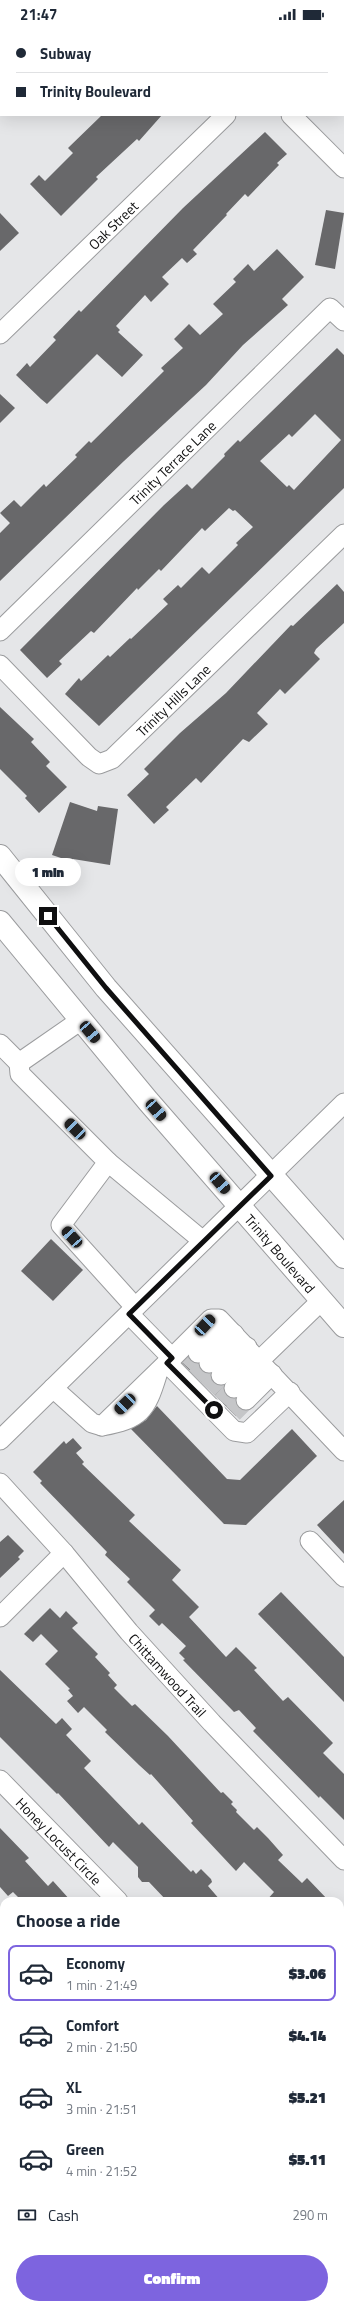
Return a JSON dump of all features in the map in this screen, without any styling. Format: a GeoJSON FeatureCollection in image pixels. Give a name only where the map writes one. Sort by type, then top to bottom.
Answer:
{"type":"FeatureCollection","features":[{"type":"Feature","properties":{"kind":"main road"},"geometry":{"type":"LineString","coordinates":[[0,856],[106,988],[344,1257]]}},
{"type":"Feature","properties":{"kind":"main road","name":"Trinity Boulevard"},"geometry":{"type":"LineString","coordinates":[[0,922],[148,1101],[344,1326]]}},
{"type":"Feature","properties":{"kind":"street","name":"Oak Street"},"geometry":{"type":"LineString","coordinates":[[0,334],[225,116]]}},
{"type":"Feature","properties":{"kind":"street"},"geometry":{"type":"LineString","coordinates":[[292,116],[344,168]]}},
{"type":"Feature","properties":{"kind":"street","name":"Trinity Terrace Lane"},"geometry":{"type":"LineString","coordinates":[[0,631],[330,308],[344,321]]}},
{"type":"Feature","properties":{"kind":"street","name":"Trinity Hills Lane"},"geometry":{"type":"LineString","coordinates":[[0,665],[88,756],[99,764],[112,759],[344,534]]}},
{"type":"Feature","properties":{"kind":"street"},"geometry":{"type":"LineString","coordinates":[[18,1063],[81,1020]]}},
{"type":"Feature","properties":{"kind":"street"},"geometry":{"type":"LineString","coordinates":[[0,1044],[18,1063],[20,1074],[108,1162],[203,1241]]}},
{"type":"Feature","properties":{"kind":"street"},"geometry":{"type":"LineString","coordinates":[[0,1440],[344,1103]]}},
{"type":"Feature","properties":{"kind":"street"},"geometry":{"type":"LineString","coordinates":[[108,1162],[62,1225],[132,1311],[203,1384],[234,1431],[247,1433],[290,1392]]}},
{"type":"Feature","properties":{"kind":"street"},"geometry":{"type":"LineString","coordinates":[[53,1388],[92,1423],[102,1426],[260,1360],[322,1301]]}},
{"type":"Feature","properties":{"kind":"street"},"geometry":{"type":"LineString","coordinates":[[203,1384],[211,1319],[219,1319],[260,1360],[344,1451]]}},
{"type":"Feature","properties":{"kind":"street"},"geometry":{"type":"LineString","coordinates":[[203,1384],[235,1335]]}},
{"type":"Feature","properties":{"kind":"street"},"geometry":{"type":"LineString","coordinates":[[203,1384],[235,1335]]}},
{"type":"Feature","properties":{"kind":"street"},"geometry":{"type":"LineString","coordinates":[[203,1384],[272,1374]]}},
{"type":"Feature","properties":{"kind":"street","name":"Chittamwood Trail"},"geometry":{"type":"LineString","coordinates":[[0,1483],[64,1553],[128,1632],[212,1723],[344,1860]]}},
{"type":"Feature","properties":{"kind":"street"},"geometry":{"type":"LineString","coordinates":[[310,1541],[344,1577]]}},
{"type":"Feature","properties":{"kind":"street"},"geometry":{"type":"LineString","coordinates":[[0,1617],[64,1553]]}},
{"type":"Feature","properties":{"kind":"street","name":"Honey Locust Circle"},"geometry":{"type":"LineString","coordinates":[[0,1780],[114,1897]]}},
{"type":"Feature","properties":{"kind":"building"},"geometry":{"type":"Polygon","coordinates":[[[101,116],[161,116],[139,141],[137,139],[96,177],[98,179],[61,216],[30,184],[39,175],[45,181],[73,153],[68,148],[101,116]]]}},
{"type":"Feature","properties":{"kind":"building"},"geometry":{"type":"Polygon","coordinates":[[[265,132],[287,154],[277,163],[279,165],[248,197],[245,194],[226,214],[227,215],[193,250],[197,254],[187,263],[182,258],[162,277],[169,284],[151,302],[145,295],[116,326],[120,330],[118,332],[143,355],[122,377],[97,354],[47,404],[16,375],[27,363],[30,367],[56,340],[53,337],[79,310],[81,312],[183,208],[265,132]]]}},
{"type":"Feature","properties":{"kind":"building"},"geometry":{"type":"Polygon","coordinates":[[[326,210],[344,213],[335,269],[315,265],[326,210]]]}},
{"type":"Feature","properties":{"kind":"building"},"geometry":{"type":"Polygon","coordinates":[[[0,213],[19,233],[0,251],[0,213]]]}},
{"type":"Feature","properties":{"kind":"building"},"geometry":{"type":"Polygon","coordinates":[[[277,249],[304,277],[282,299],[288,305],[243,345],[206,385],[124,461],[0,581],[0,533],[10,523],[0,513],[14,500],[21,507],[44,484],[46,487],[77,457],[75,455],[89,441],[91,443],[164,371],[161,368],[183,348],[174,339],[189,324],[200,335],[223,314],[213,304],[236,282],[233,279],[248,264],[254,271],[277,249]]]}},
{"type":"Feature","properties":{"kind":"building"},"geometry":{"type":"Polygon","coordinates":[[[337,348],[344,355],[344,488],[99,726],[65,694],[79,678],[81,681],[108,655],[110,657],[168,604],[163,599],[178,585],[181,588],[202,567],[209,574],[238,545],[236,543],[253,527],[235,510],[233,511],[229,508],[205,531],[202,528],[161,571],[159,569],[138,590],[137,588],[94,633],[91,631],[59,661],[62,664],[47,678],[20,650],[164,505],[187,484],[192,489],[225,456],[224,454],[238,440],[240,442],[337,348]],[[315,414],[292,437],[289,434],[260,461],[287,487],[289,485],[294,490],[341,440],[315,414]]]}},
{"type":"Feature","properties":{"kind":"building"},"geometry":{"type":"Polygon","coordinates":[[[0,394],[15,408],[0,423],[0,394]]]}},
{"type":"Feature","properties":{"kind":"building"},"geometry":{"type":"Polygon","coordinates":[[[337,584],[344,592],[344,623],[316,649],[314,653],[320,659],[285,694],[280,689],[257,713],[268,724],[249,742],[243,739],[201,783],[196,778],[166,807],[169,810],[154,824],[127,795],[149,774],[144,769],[180,733],[226,693],[291,625],[293,626],[337,584]]]}},
{"type":"Feature","properties":{"kind":"building"},"geometry":{"type":"Polygon","coordinates":[[[0,707],[34,739],[31,742],[50,762],[46,766],[67,787],[39,813],[25,798],[27,796],[0,769],[0,707]]]}},
{"type":"Feature","properties":{"kind":"building"},"geometry":{"type":"Polygon","coordinates":[[[70,802],[97,811],[98,806],[118,809],[110,865],[73,859],[73,862],[52,855],[70,802]]]}},
{"type":"Feature","properties":{"kind":"building"},"geometry":{"type":"Polygon","coordinates":[[[51,1239],[83,1270],[53,1301],[21,1271],[51,1239]]]}},
{"type":"Feature","properties":{"kind":"building"},"geometry":{"type":"Polygon","coordinates":[[[188,1357],[191,1361],[198,1364],[202,1372],[210,1374],[214,1383],[223,1386],[227,1396],[235,1399],[241,1410],[236,1416],[182,1363],[188,1357]]]}},
{"type":"Feature","properties":{"kind":"building"},"geometry":{"type":"Polygon","coordinates":[[[157,1406],[227,1479],[240,1480],[292,1429],[317,1456],[246,1525],[224,1524],[131,1429],[146,1420],[157,1406]]]}},
{"type":"Feature","properties":{"kind":"building"},"geometry":{"type":"Polygon","coordinates":[[[73,1438],[82,1448],[76,1453],[84,1462],[82,1464],[135,1515],[129,1521],[181,1570],[172,1580],[199,1607],[189,1617],[226,1657],[236,1647],[257,1668],[254,1670],[283,1701],[288,1697],[333,1743],[323,1753],[344,1774],[344,1820],[320,1796],[319,1798],[253,1731],[256,1728],[239,1710],[234,1712],[183,1660],[185,1659],[179,1653],[186,1646],[162,1623],[159,1626],[149,1616],[155,1610],[127,1582],[130,1579],[105,1555],[107,1552],[40,1483],[42,1481],[33,1472],[64,1441],[66,1444],[73,1438]]]}},
{"type":"Feature","properties":{"kind":"building"},"geometry":{"type":"Polygon","coordinates":[[[344,1500],[344,1554],[317,1525],[344,1500]]]}},
{"type":"Feature","properties":{"kind":"building"},"geometry":{"type":"Polygon","coordinates":[[[8,1535],[24,1551],[18,1557],[20,1559],[0,1578],[0,1542],[8,1535]]]}},
{"type":"Feature","properties":{"kind":"building"},"geometry":{"type":"Polygon","coordinates":[[[281,1592],[344,1657],[344,1702],[258,1614],[281,1592]]]}},
{"type":"Feature","properties":{"kind":"building"},"geometry":{"type":"Polygon","coordinates":[[[50,1608],[60,1618],[66,1611],[78,1623],[72,1628],[98,1654],[95,1657],[110,1673],[108,1675],[117,1685],[114,1688],[132,1706],[135,1704],[168,1736],[221,1793],[223,1792],[233,1802],[231,1804],[237,1810],[236,1812],[254,1830],[257,1827],[268,1838],[283,1855],[278,1860],[302,1883],[307,1878],[325,1897],[270,1897],[274,1892],[244,1862],[236,1871],[191,1823],[193,1821],[151,1774],[150,1775],[139,1765],[105,1732],[107,1730],[84,1707],[78,1713],[67,1701],[73,1696],[68,1690],[70,1689],[45,1664],[58,1651],[41,1634],[33,1642],[24,1634],[50,1608]]]}},
{"type":"Feature","properties":{"kind":"building"},"geometry":{"type":"Polygon","coordinates":[[[0,1670],[56,1724],[62,1718],[72,1729],[66,1735],[91,1761],[84,1768],[139,1825],[142,1822],[191,1872],[193,1870],[196,1874],[201,1869],[211,1879],[212,1882],[208,1886],[218,1897],[163,1897],[149,1882],[142,1882],[138,1877],[138,1867],[113,1842],[109,1847],[58,1793],[57,1794],[0,1737],[0,1670]]]}},
{"type":"Feature","properties":{"kind":"building"},"geometry":{"type":"Polygon","coordinates":[[[0,1828],[29,1858],[25,1861],[48,1886],[53,1881],[67,1897],[18,1897],[13,1892],[8,1896],[0,1887],[0,1828]]]}},
{"type":"Feature","properties":{"kind":"tunnel"},"geometry":{"type":"LineString","coordinates":[[186,1366],[198,1353]]}},
{"type":"Feature","properties":{"kind":"tunnel"},"geometry":{"type":"LineString","coordinates":[[196,1377],[209,1363]]}},
{"type":"Feature","properties":{"kind":"tunnel"},"geometry":{"type":"LineString","coordinates":[[208,1389],[221,1375]]}},
{"type":"Feature","properties":{"kind":"tunnel"},"geometry":{"type":"LineString","coordinates":[[222,1402],[234,1388]]}},
{"type":"Feature","properties":{"kind":"tunnel"},"geometry":{"type":"LineString","coordinates":[[233,1413],[246,1400]]}},
{"type":"Feature","properties":{"kind":"route"},"geometry":{"type":"LineString","coordinates":[[48,916],[106,988],[271,1176],[129,1314],[172,1358],[167,1363],[214,1410]]}}]}
